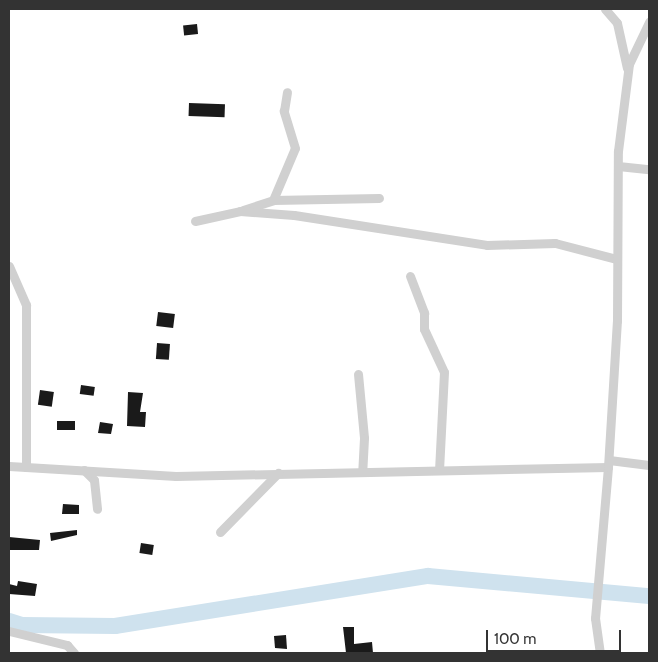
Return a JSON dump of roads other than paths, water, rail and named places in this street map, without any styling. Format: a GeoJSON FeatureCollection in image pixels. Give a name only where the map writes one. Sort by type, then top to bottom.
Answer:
{"type":"FeatureCollection","features":[{"type":"Feature","properties":{"kind":"street"},"geometry":{"type":"LineString","coordinates":[[605,9],[617,23],[628,71]]}},
{"type":"Feature","properties":{"kind":"street"},"geometry":{"type":"LineString","coordinates":[[600,653],[595,618],[608,463],[617,259],[618,166],[628,71],[649,22]]}},
{"type":"Feature","properties":{"kind":"street"},"geometry":{"type":"LineString","coordinates":[[273,200],[295,148],[284,111],[286,92]]}},
{"type":"Feature","properties":{"kind":"street"},"geometry":{"type":"LineString","coordinates":[[618,166],[649,169]]}},
{"type":"Feature","properties":{"kind":"street"},"geometry":{"type":"LineString","coordinates":[[195,220],[240,211],[273,200],[379,198]]}},
{"type":"Feature","properties":{"kind":"street"},"geometry":{"type":"LineString","coordinates":[[240,211],[294,215],[487,245],[555,243],[617,259]]}},
{"type":"Feature","properties":{"kind":"street"},"geometry":{"type":"LineString","coordinates":[[9,266],[26,305],[26,467]]}},
{"type":"Feature","properties":{"kind":"street"},"geometry":{"type":"LineString","coordinates":[[410,276],[424,313],[424,329],[444,372],[439,470]]}},
{"type":"Feature","properties":{"kind":"street"},"geometry":{"type":"LineString","coordinates":[[358,374],[364,438],[362,471]]}},
{"type":"Feature","properties":{"kind":"street"},"geometry":{"type":"LineString","coordinates":[[9,466],[176,476],[439,470],[608,463],[649,465]]}},
{"type":"Feature","properties":{"kind":"street"},"geometry":{"type":"LineString","coordinates":[[84,470],[94,480],[98,509]]}},
{"type":"Feature","properties":{"kind":"street"},"geometry":{"type":"LineString","coordinates":[[220,532],[278,473]]}},
{"type":"Feature","properties":{"kind":"street"},"geometry":{"type":"LineString","coordinates":[[9,631],[67,645],[74,653]]}},
{"type":"Feature","properties":{"kind":"waterway"},"geometry":{"type":"LineString","coordinates":[[9,621],[22,625],[115,626],[428,576],[649,596]]}}]}
